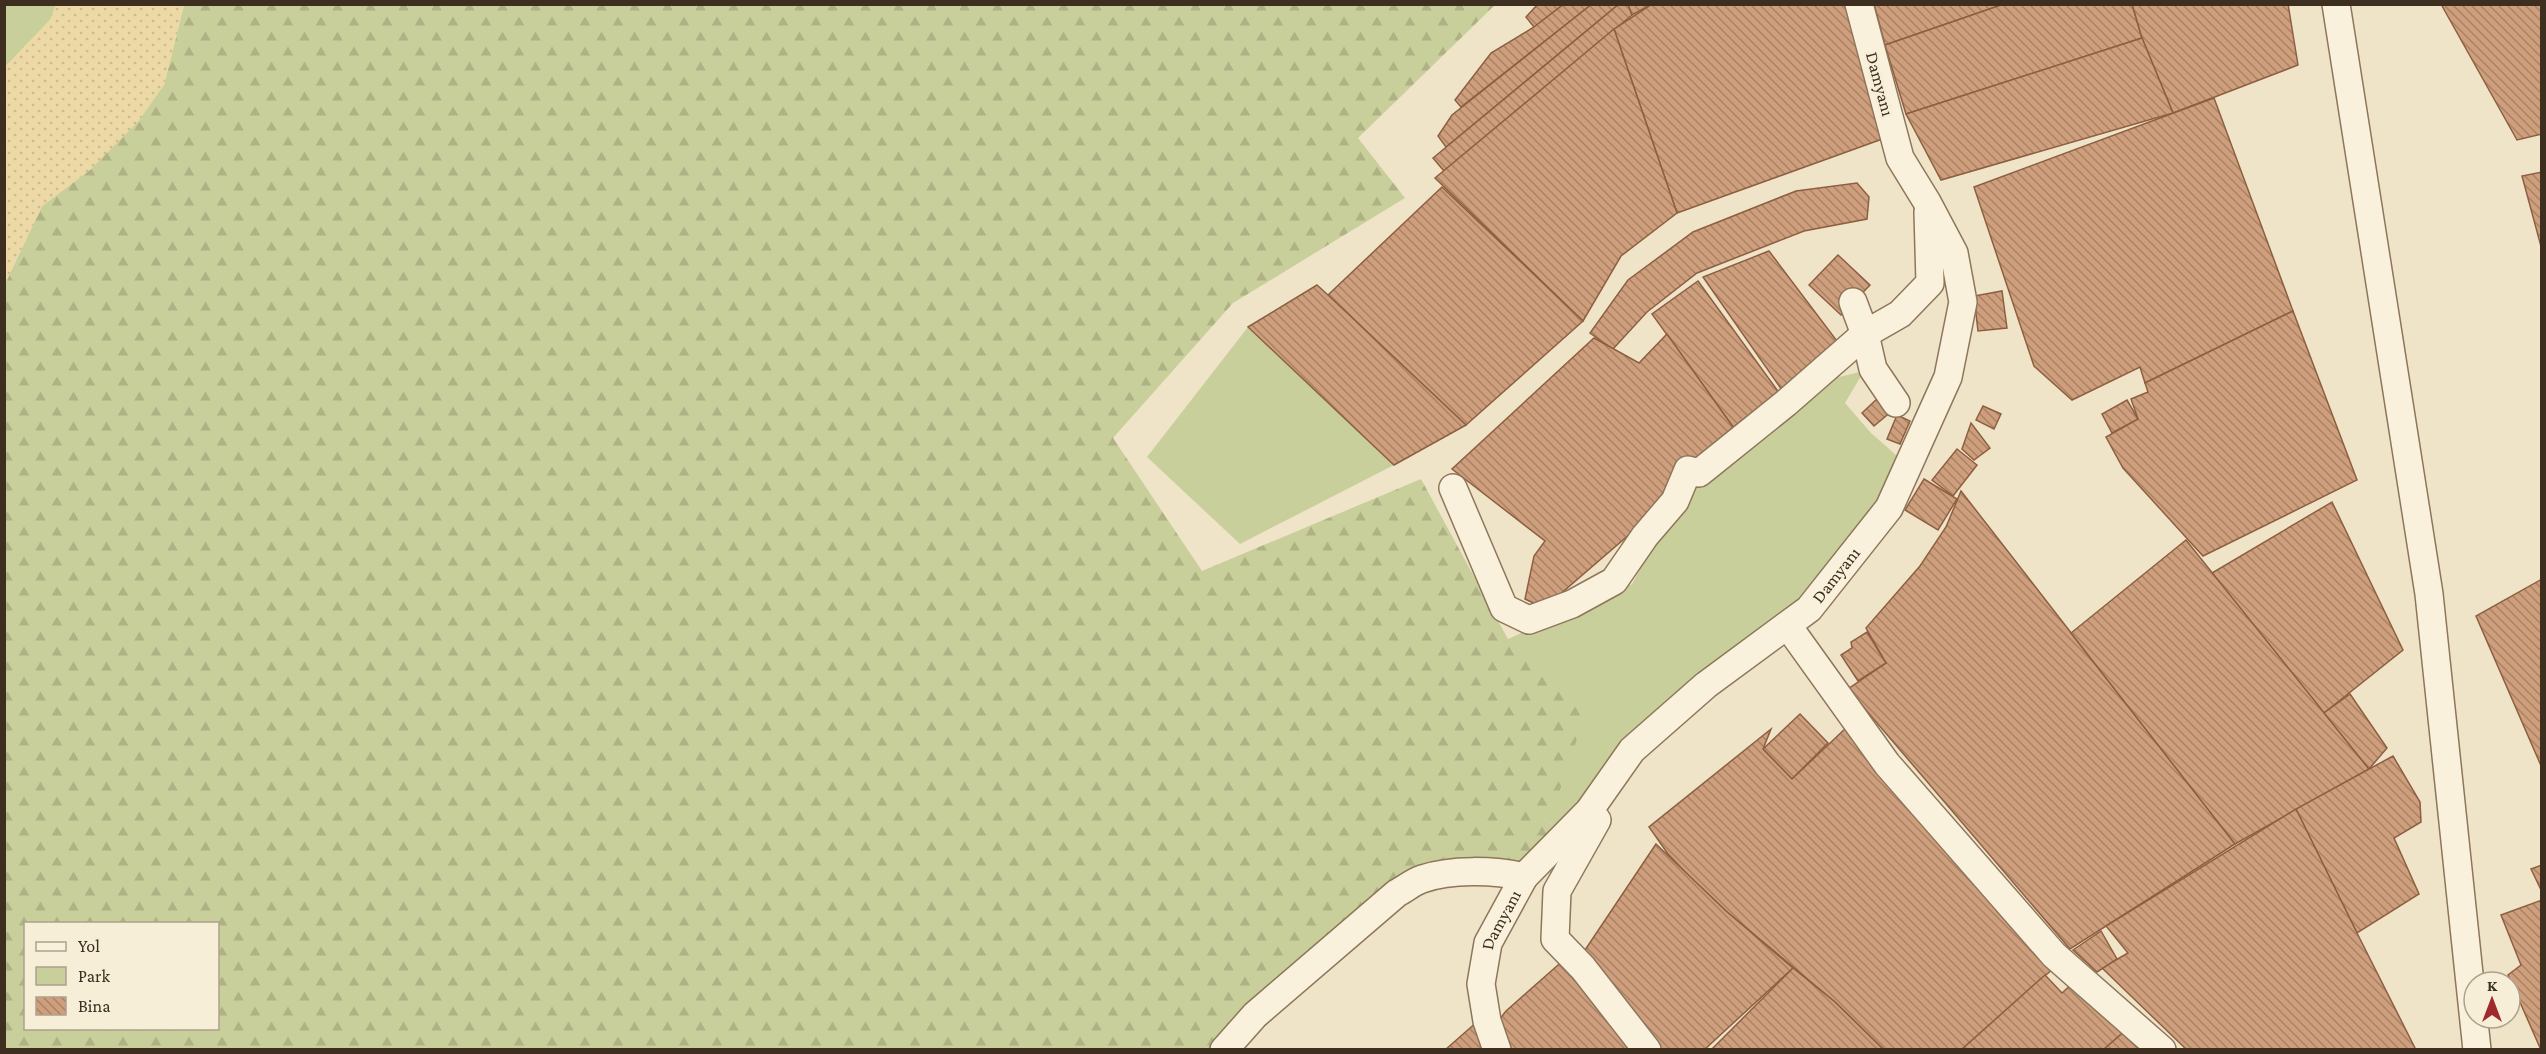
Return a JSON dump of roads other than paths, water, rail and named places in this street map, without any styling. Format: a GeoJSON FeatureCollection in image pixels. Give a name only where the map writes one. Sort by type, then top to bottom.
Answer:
{"type":"FeatureCollection","features":[{"type":"Feature","properties":{"kind":"street","name":"Damyanı"},"geometry":{"type":"LineString","coordinates":[[1497,1050],[1487,1021],[1481,984],[1488,943],[1524,878],[1589,811],[1632,750],[1706,686],[1809,609],[1889,508],[1948,377],[1963,302],[1954,253],[1927,201],[1900,158],[1859,4]]}},
{"type":"Feature","properties":{"kind":"street"},"geometry":{"type":"LineString","coordinates":[[2336,4],[2428,594],[2477,1050]]}},
{"type":"Feature","properties":{"kind":"street"},"geometry":{"type":"LineString","coordinates":[[1453,488],[1504,608],[1529,620],[1572,604],[1614,581],[1645,536],[1675,501],[1688,470],[1699,473],[1728,451],[1865,334],[1900,314],[1930,283],[1927,201]]}},
{"type":"Feature","properties":{"kind":"street"},"geometry":{"type":"LineString","coordinates":[[1853,302],[1865,334],[1873,369],[1896,403]]}},
{"type":"Feature","properties":{"kind":"street"},"geometry":{"type":"LineString","coordinates":[[1788,626],[1887,764],[2054,955],[2162,1050]]}},
{"type":"Feature","properties":{"kind":"street"},"geometry":{"type":"LineString","coordinates":[[1589,811],[1596,820],[1557,891],[1554,939],[1583,968],[1647,1050]]}},
{"type":"Feature","properties":{"kind":"street"},"geometry":{"type":"LineString","coordinates":[[1224,1050],[1255,1015],[1405,889],[1421,880],[1447,873],[1510,874],[1524,878]]}}]}
